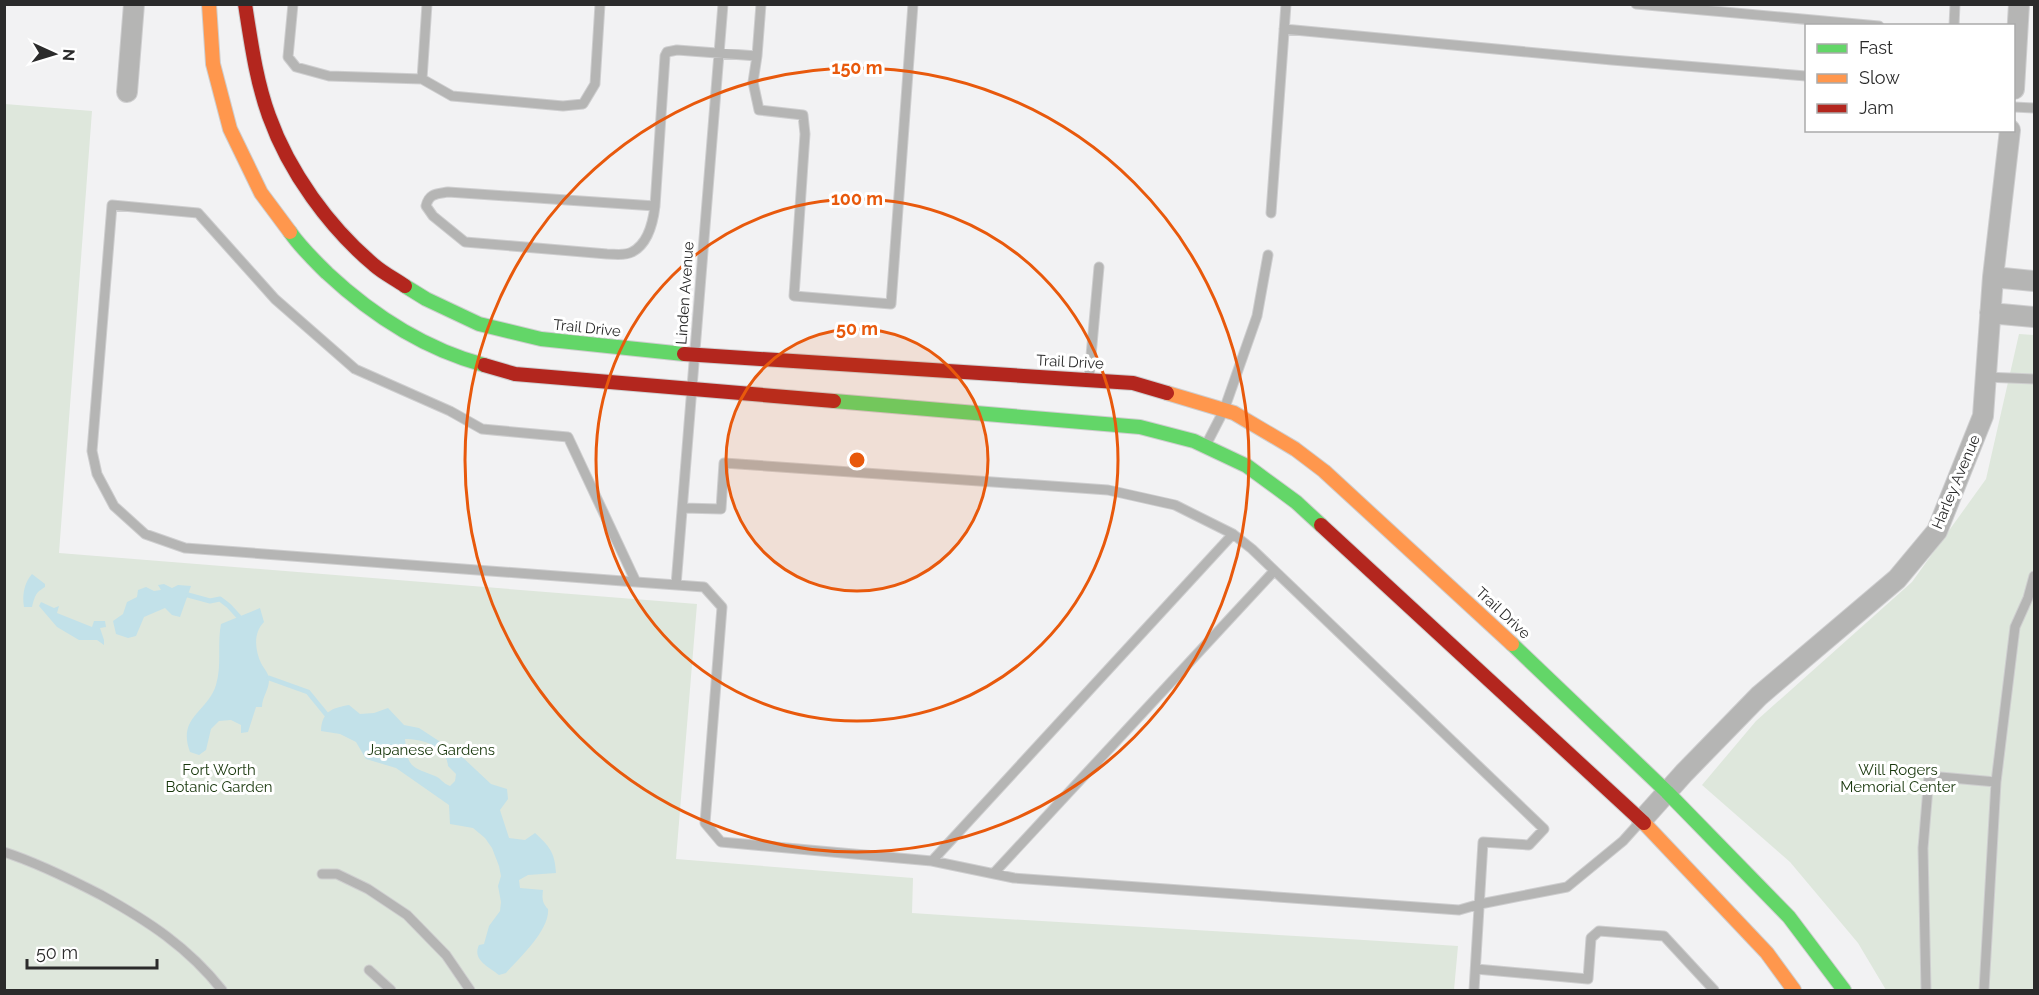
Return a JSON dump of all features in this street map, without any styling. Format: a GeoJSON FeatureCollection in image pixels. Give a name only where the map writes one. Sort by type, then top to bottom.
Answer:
{"type":"FeatureCollection","features":[{"type":"Feature","properties":{"kind":"street"},"geometry":{"type":"LineString","coordinates":[[127,92],[134,4]]}},
{"type":"Feature","properties":{"kind":"street"},"geometry":{"type":"LineString","coordinates":[[208,4],[213,64],[230,129],[261,193],[300,247],[351,295],[407,333],[465,360],[515,374],[1086,417],[1140,427],[1194,441],[1246,466],[1296,502],[1642,820],[1767,953],[1794,990]]}},
{"type":"Feature","properties":{"kind":"street","name":"Trail Drive"},"geometry":{"type":"LineString","coordinates":[[245,4],[255,66],[269,117],[294,169],[311,197],[352,245],[376,267],[426,299],[479,324],[541,339],[695,355],[1088,385],[1133,383],[1234,413],[1295,449],[1323,471],[1482,616],[1667,792],[1789,917],[1844,990]]}},
{"type":"Feature","properties":{"kind":"street"},"geometry":{"type":"LineString","coordinates":[[2015,35],[2019,4]]}},
{"type":"Feature","properties":{"kind":"street","name":"Harley Avenue"},"geometry":{"type":"LineString","coordinates":[[1642,820],[1759,696],[1897,579],[1937,531],[1983,416],[1993,277],[2010,132]]}},
{"type":"Feature","properties":{"kind":"street"},"geometry":{"type":"LineString","coordinates":[[1993,277],[2034,281]]}},
{"type":"Feature","properties":{"kind":"street"},"geometry":{"type":"LineString","coordinates":[[1990,313],[2034,317]]}},
{"type":"Feature","properties":{"kind":"lane"},"geometry":{"type":"LineString","coordinates":[[293,4],[288,57],[296,67],[329,76],[422,79],[452,96],[563,106],[583,104],[595,84],[600,4]]}},
{"type":"Feature","properties":{"kind":"lane"},"geometry":{"type":"LineString","coordinates":[[422,79],[427,4]]}},
{"type":"Feature","properties":{"kind":"lane","name":"Linden Avenue"},"geometry":{"type":"LineString","coordinates":[[676,585],[723,4]]}},
{"type":"Feature","properties":{"kind":"lane"},"geometry":{"type":"LineString","coordinates":[[762,4],[753,82],[759,110],[803,115],[805,134],[794,296],[891,304],[913,4]]}},
{"type":"Feature","properties":{"kind":"lane"},"geometry":{"type":"LineString","coordinates":[[1271,213],[1286,4]]}},
{"type":"Feature","properties":{"kind":"lane"},"geometry":{"type":"LineString","coordinates":[[1636,4],[1857,24]]}},
{"type":"Feature","properties":{"kind":"lane"},"geometry":{"type":"LineString","coordinates":[[1953,24],[1955,4]]}},
{"type":"Feature","properties":{"kind":"lane"},"geometry":{"type":"LineString","coordinates":[[1284,29],[1805,76]]}},
{"type":"Feature","properties":{"kind":"lane"},"geometry":{"type":"LineString","coordinates":[[655,206],[448,192],[432,194],[426,206],[433,216],[465,242],[630,254],[643,244],[654,217],[655,206],[665,56],[667,52],[676,50],[757,56]]}},
{"type":"Feature","properties":{"kind":"lane"},"geometry":{"type":"LineString","coordinates":[[2015,107],[2034,108]]}},
{"type":"Feature","properties":{"kind":"lane"},"geometry":{"type":"LineString","coordinates":[[636,582],[568,437],[482,429],[450,411],[355,369],[275,299],[198,213],[112,205],[92,451],[97,474],[114,506],[144,534],[185,548],[636,582],[704,587],[722,607],[705,823],[722,842],[932,861],[1025,879],[1459,910],[1567,887],[1623,841],[1642,820]]}},
{"type":"Feature","properties":{"kind":"lane"},"geometry":{"type":"LineString","coordinates":[[1205,447],[1224,410],[1257,316],[1268,255]]}},
{"type":"Feature","properties":{"kind":"lane"},"geometry":{"type":"LineString","coordinates":[[1088,385],[1099,267]]}},
{"type":"Feature","properties":{"kind":"lane"},"geometry":{"type":"LineString","coordinates":[[1985,377],[2034,379]]}},
{"type":"Feature","properties":{"kind":"lane"},"geometry":{"type":"LineString","coordinates":[[683,508],[721,510],[724,463],[1108,490],[1175,505],[1233,534],[1544,829],[1529,845],[1483,842],[1474,990]]}},
{"type":"Feature","properties":{"kind":"lane"},"geometry":{"type":"LineString","coordinates":[[932,861],[1233,534]]}},
{"type":"Feature","properties":{"kind":"lane"},"geometry":{"type":"LineString","coordinates":[[994,873],[1274,571]]}},
{"type":"Feature","properties":{"kind":"lane"},"geometry":{"type":"LineString","coordinates":[[1984,990],[1996,782],[2015,627],[2028,598],[2034,576]]}},
{"type":"Feature","properties":{"kind":"lane"},"geometry":{"type":"LineString","coordinates":[[1926,990],[1923,848],[1929,777],[1996,782]]}},
{"type":"Feature","properties":{"kind":"lane"},"geometry":{"type":"LineString","coordinates":[[4,852],[70,879],[141,917],[166,934],[211,976],[222,990]]}},
{"type":"Feature","properties":{"kind":"lane"},"geometry":{"type":"LineString","coordinates":[[322,874],[337,874],[368,889],[407,915],[446,955],[470,990]]}},
{"type":"Feature","properties":{"kind":"lane"},"geometry":{"type":"LineString","coordinates":[[1476,969],[1588,979],[1591,938],[1599,930],[1664,936],[1714,990]]}},
{"type":"Feature","properties":{"kind":"lane"},"geometry":{"type":"LineString","coordinates":[[369,970],[391,990]]}},
{"type":"Feature","properties":{"kind":"green space","name":"Fort Worth Botanic Garden"},"geometry":{"type":"Polygon","coordinates":[[[5,104],[92,111],[59,553],[697,604],[676,859],[913,878],[912,913],[1458,946],[1454,990],[5,990],[5,104]]]}},
{"type":"Feature","properties":{"kind":"green space","name":"Will Rogers Memorial Center"},"geometry":{"type":"Polygon","coordinates":[[[2019,334],[2034,335],[2034,990],[1886,990],[1858,943],[1790,862],[1702,785],[1756,721],[1912,582],[1986,479],[2019,334]]]}},
{"type":"Feature","properties":{"kind":"water"},"geometry":{"type":"Polygon","coordinates":[[[32,574],[45,584],[45,587],[36,595],[32,607],[24,607],[24,590],[32,574]]]}},
{"type":"Feature","properties":{"kind":"water"},"geometry":{"type":"Polygon","coordinates":[[[164,584],[172,588],[178,585],[191,586],[180,617],[172,615],[165,608],[144,617],[136,636],[128,638],[116,634],[113,621],[123,614],[127,602],[137,597],[138,590],[146,587],[154,591],[161,590],[158,585],[164,584]]]}},
{"type":"Feature","properties":{"kind":"water"},"geometry":{"type":"Polygon","coordinates":[[[41,602],[54,608],[59,606],[57,613],[92,627],[94,621],[105,621],[106,627],[100,628],[104,645],[97,640],[79,640],[57,627],[39,606],[41,602]]]}},
{"type":"Feature","properties":{"kind":"water"},"geometry":{"type":"Polygon","coordinates":[[[260,608],[264,622],[258,631],[256,647],[269,680],[262,707],[256,707],[248,732],[241,733],[241,725],[231,720],[219,721],[211,729],[206,750],[199,755],[190,752],[187,731],[190,723],[216,685],[221,624],[260,608]]]}},
{"type":"Feature","properties":{"kind":"water"},"geometry":{"type":"Polygon","coordinates":[[[349,705],[360,714],[374,713],[388,708],[404,725],[419,728],[459,754],[491,784],[507,789],[508,799],[500,810],[509,838],[525,840],[535,833],[550,850],[556,873],[528,875],[519,880],[520,888],[543,890],[543,900],[548,909],[544,926],[533,943],[506,973],[499,975],[482,962],[477,950],[479,945],[484,944],[489,926],[500,911],[498,886],[501,876],[492,848],[485,838],[473,828],[450,824],[449,805],[396,768],[366,759],[356,742],[340,734],[321,731],[326,715],[349,705]],[[405,739],[407,756],[412,765],[450,786],[455,781],[456,774],[448,766],[443,753],[426,742],[405,739]]]}},
{"type":"Feature","properties":{"kind":"waterway"},"geometry":{"type":"LineString","coordinates":[[188,595],[210,601],[220,599],[239,617]]}},
{"type":"Feature","properties":{"kind":"waterway"},"geometry":{"type":"LineString","coordinates":[[269,678],[308,692],[326,714]]}},
{"type":"Feature","properties":{"kind":"traffic: fast"},"geometry":{"type":"LineString","coordinates":[[290,232],[327,273],[362,303],[420,340],[484,365]]}},
{"type":"Feature","properties":{"kind":"traffic: fast"},"geometry":{"type":"LineString","coordinates":[[405,286],[426,299],[479,324],[541,339],[684,354]]}},
{"type":"Feature","properties":{"kind":"traffic: fast"},"geometry":{"type":"LineString","coordinates":[[834,401],[1140,427],[1194,441],[1247,466],[1296,502],[1321,525]]}},
{"type":"Feature","properties":{"kind":"traffic: fast"},"geometry":{"type":"LineString","coordinates":[[1512,644],[1667,792],[1789,917],[1844,990]]}},
{"type":"Feature","properties":{"kind":"traffic: slow"},"geometry":{"type":"LineString","coordinates":[[209,4],[213,64],[230,129],[261,193],[290,232]]}},
{"type":"Feature","properties":{"kind":"traffic: slow"},"geometry":{"type":"LineString","coordinates":[[1167,393],[1234,413],[1295,449],[1324,471],[1512,644]]}},
{"type":"Feature","properties":{"kind":"traffic: slow"},"geometry":{"type":"LineString","coordinates":[[1644,823],[1767,953],[1794,990]]}},
{"type":"Feature","properties":{"kind":"traffic: jam"},"geometry":{"type":"LineString","coordinates":[[245,4],[254,61],[269,116],[277,137],[299,178],[341,234],[378,268],[405,286]]}},
{"type":"Feature","properties":{"kind":"traffic: jam"},"geometry":{"type":"LineString","coordinates":[[684,354],[1133,383],[1167,393]]}},
{"type":"Feature","properties":{"kind":"traffic: jam"},"geometry":{"type":"LineString","coordinates":[[484,365],[515,374],[834,401]]}},
{"type":"Feature","properties":{"kind":"traffic: jam"},"geometry":{"type":"LineString","coordinates":[[1321,525],[1644,823]]}},
{"type":"Feature","properties":{"kind":"park label","name":"Japanese Gardens"},"geometry":{"type":"Point","coordinates":[431,750]}}]}
